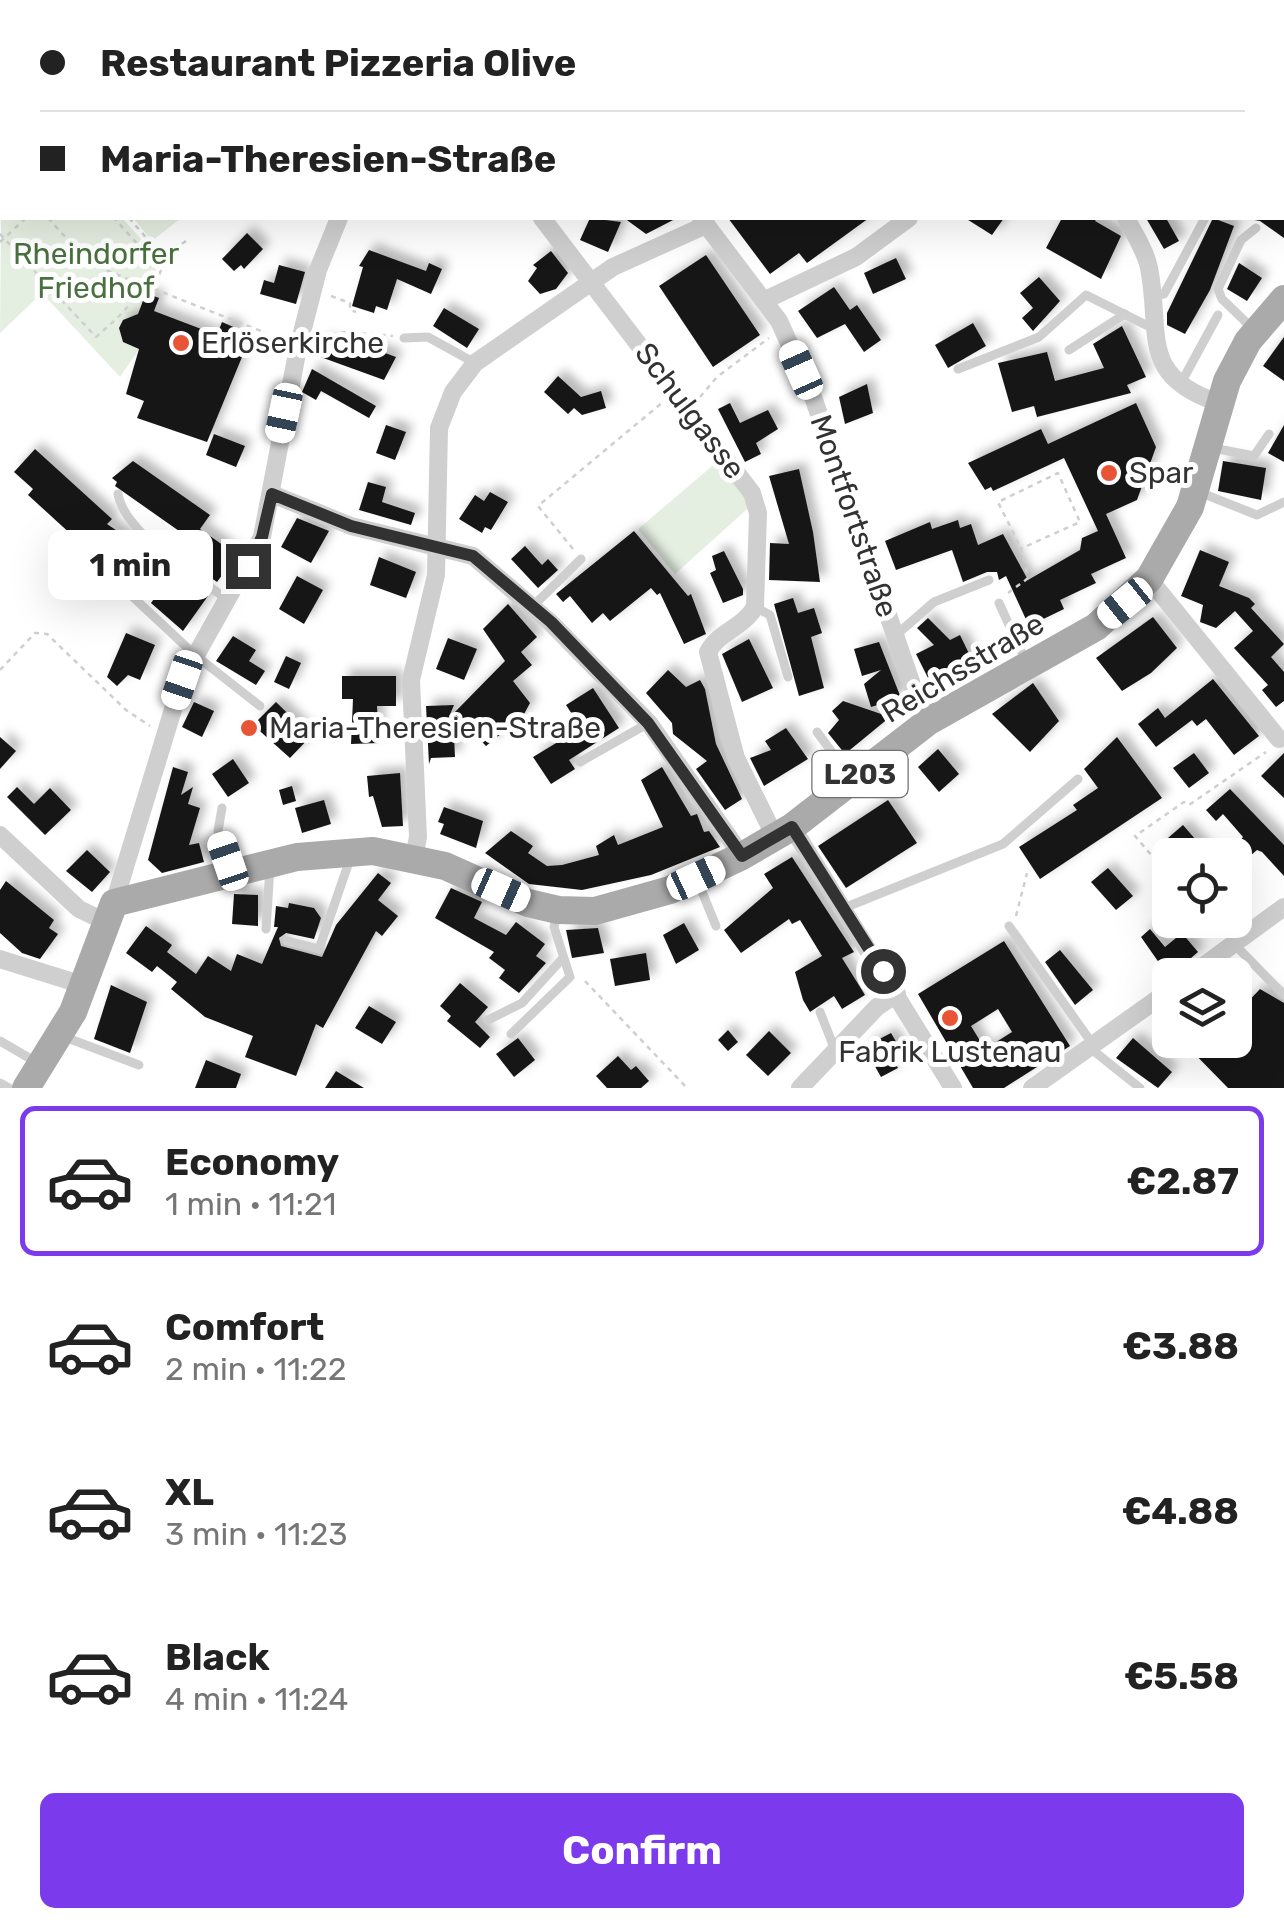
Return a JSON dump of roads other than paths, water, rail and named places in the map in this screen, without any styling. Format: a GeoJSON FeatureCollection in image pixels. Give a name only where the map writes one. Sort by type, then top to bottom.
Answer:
{"type":"FeatureCollection","features":[{"type":"Feature","properties":{"kind":"main road","name":"Reichsstraße"},"geometry":{"type":"LineString","coordinates":[[110,913],[232,872],[351,852],[414,858],[558,910],[616,908],[742,856],[783,832],[930,722],[1096,627],[1150,579],[1170,549],[1196,491],[1218,402],[1273,317]]}},
{"type":"Feature","properties":{"kind":"main road"},"geometry":{"type":"LineString","coordinates":[[35,1077],[60,1036],[110,913]]}},
{"type":"Feature","properties":{"kind":"street"},"geometry":{"type":"LineString","coordinates":[[1,838],[79,910],[110,913],[163,737],[195,655],[262,537],[298,348],[318,270],[338,220]]}},
{"type":"Feature","properties":{"kind":"street","name":"Schulgasse"},"geometry":{"type":"LineString","coordinates":[[544,220],[752,493],[758,513],[755,607]]}},
{"type":"Feature","properties":{"kind":"street"},"geometry":{"type":"LineString","coordinates":[[765,300],[856,258],[906,220]]}},
{"type":"Feature","properties":{"kind":"street"},"geometry":{"type":"LineString","coordinates":[[1127,220],[1149,267],[1152,328],[1169,377],[1218,402]]}},
{"type":"Feature","properties":{"kind":"street"},"geometry":{"type":"LineString","coordinates":[[414,858],[418,837],[411,680],[436,575],[439,428],[453,392],[475,362],[592,281],[703,221]]}},
{"type":"Feature","properties":{"kind":"street","name":"Montfortstraße"},"geometry":{"type":"LineString","coordinates":[[703,221],[765,300],[812,394],[919,705],[930,722]]}},
{"type":"Feature","properties":{"kind":"street"},"geometry":{"type":"LineString","coordinates":[[272,494],[351,526],[438,544],[473,556],[533,607],[648,723],[742,856]]}},
{"type":"Feature","properties":{"kind":"street"},"geometry":{"type":"LineString","coordinates":[[1150,579],[1280,739]]}},
{"type":"Feature","properties":{"kind":"street"},"geometry":{"type":"LineString","coordinates":[[755,607],[747,620],[714,641],[708,652],[736,758],[783,832],[844,908],[952,1088]]}},
{"type":"Feature","properties":{"kind":"street"},"geometry":{"type":"LineString","coordinates":[[1214,958],[1284,907]]}},
{"type":"Feature","properties":{"kind":"street"},"geometry":{"type":"LineString","coordinates":[[0,959],[83,985]]}},
{"type":"Feature","properties":{"kind":"street"},"geometry":{"type":"LineString","coordinates":[[800,1088],[877,1007],[898,994]]}},
{"type":"Feature","properties":{"kind":"street"},"geometry":{"type":"LineString","coordinates":[[1032,1088],[1152,1003]]}},
{"type":"Feature","properties":{"kind":"lane"},"geometry":{"type":"LineString","coordinates":[[1150,298],[1164,294],[1204,220]]}},
{"type":"Feature","properties":{"kind":"lane"},"geometry":{"type":"LineString","coordinates":[[1256,228],[1241,240],[1218,289],[1222,299],[1273,317]]}},
{"type":"Feature","properties":{"kind":"lane"},"geometry":{"type":"LineString","coordinates":[[958,370],[1039,337],[1086,294],[1152,328]]}},
{"type":"Feature","properties":{"kind":"lane"},"geometry":{"type":"LineString","coordinates":[[1069,350],[1125,314]]}},
{"type":"Feature","properties":{"kind":"lane"},"geometry":{"type":"LineString","coordinates":[[1180,384],[1218,315]]}},
{"type":"Feature","properties":{"kind":"lane"},"geometry":{"type":"LineString","coordinates":[[404,338],[428,337],[475,362]]}},
{"type":"Feature","properties":{"kind":"lane"},"geometry":{"type":"LineString","coordinates":[[1207,447],[1254,456],[1268,434]]}},
{"type":"Feature","properties":{"kind":"lane"},"geometry":{"type":"LineString","coordinates":[[1196,491],[1257,515],[1284,502]]}},
{"type":"Feature","properties":{"kind":"lane"},"geometry":{"type":"LineString","coordinates":[[118,494],[120,505],[136,524],[181,568],[229,600]]}},
{"type":"Feature","properties":{"kind":"lane"},"geometry":{"type":"LineString","coordinates":[[88,556],[195,655],[260,706]]}},
{"type":"Feature","properties":{"kind":"lane"},"geometry":{"type":"LineString","coordinates":[[533,607],[581,559]]}},
{"type":"Feature","properties":{"kind":"lane"},"geometry":{"type":"LineString","coordinates":[[896,636],[934,602],[989,580]]}},
{"type":"Feature","properties":{"kind":"lane"},"geometry":{"type":"LineString","coordinates":[[999,603],[1027,664]]}},
{"type":"Feature","properties":{"kind":"lane"},"geometry":{"type":"LineString","coordinates":[[755,607],[770,615],[788,677]]}},
{"type":"Feature","properties":{"kind":"lane"},"geometry":{"type":"LineString","coordinates":[[580,762],[648,723]]}},
{"type":"Feature","properties":{"kind":"lane"},"geometry":{"type":"LineString","coordinates":[[817,732],[852,780]]}},
{"type":"Feature","properties":{"kind":"lane"},"geometry":{"type":"LineString","coordinates":[[844,908],[1003,844],[1078,780]]}},
{"type":"Feature","properties":{"kind":"lane"},"geometry":{"type":"LineString","coordinates":[[222,808],[218,831],[232,872]]}},
{"type":"Feature","properties":{"kind":"lane"},"geometry":{"type":"LineString","coordinates":[[287,941],[318,948],[351,852]]}},
{"type":"Feature","properties":{"kind":"lane"},"geometry":{"type":"LineString","coordinates":[[266,929],[270,863]]}},
{"type":"Feature","properties":{"kind":"lane"},"geometry":{"type":"LineString","coordinates":[[696,878],[716,926]]}},
{"type":"Feature","properties":{"kind":"lane"},"geometry":{"type":"LineString","coordinates":[[511,1034],[570,977],[554,927],[558,910]]}},
{"type":"Feature","properties":{"kind":"lane"},"geometry":{"type":"LineString","coordinates":[[1012,924],[1092,1047],[1140,1088]]}},
{"type":"Feature","properties":{"kind":"lane"},"geometry":{"type":"LineString","coordinates":[[1234,944],[1284,995]]}},
{"type":"Feature","properties":{"kind":"lane"},"geometry":{"type":"LineString","coordinates":[[488,1020],[522,1003],[563,958]]}},
{"type":"Feature","properties":{"kind":"lane"},"geometry":{"type":"LineString","coordinates":[[820,1012],[835,1050]]}},
{"type":"Feature","properties":{"kind":"lane"},"geometry":{"type":"LineString","coordinates":[[60,1036],[139,1064]]}},
{"type":"Feature","properties":{"kind":"lane"},"geometry":{"type":"LineString","coordinates":[[0,1040],[35,1077]]}},
{"type":"Feature","properties":{"kind":"lane"},"geometry":{"type":"LineString","coordinates":[[0,1083],[10,1088]]}},
{"type":"Feature","properties":{"kind":"place","name":"Erlöserkirche"},"geometry":{"type":"Point","coordinates":[181,343]}},
{"type":"Feature","properties":{"kind":"place","name":"Spar"},"geometry":{"type":"Point","coordinates":[1109,473]}},
{"type":"Feature","properties":{"kind":"place","name":"Maria-Theresien-Straße"},"geometry":{"type":"Point","coordinates":[249,728]}},
{"type":"Feature","properties":{"kind":"place","name":"Fabrik Lustenau"},"geometry":{"type":"Point","coordinates":[950,1018]}},
{"type":"Feature","properties":{"kind":"park label","name":"Rheindorfer Friedhof"},"geometry":{"type":"Point","coordinates":[96,271]}}]}
